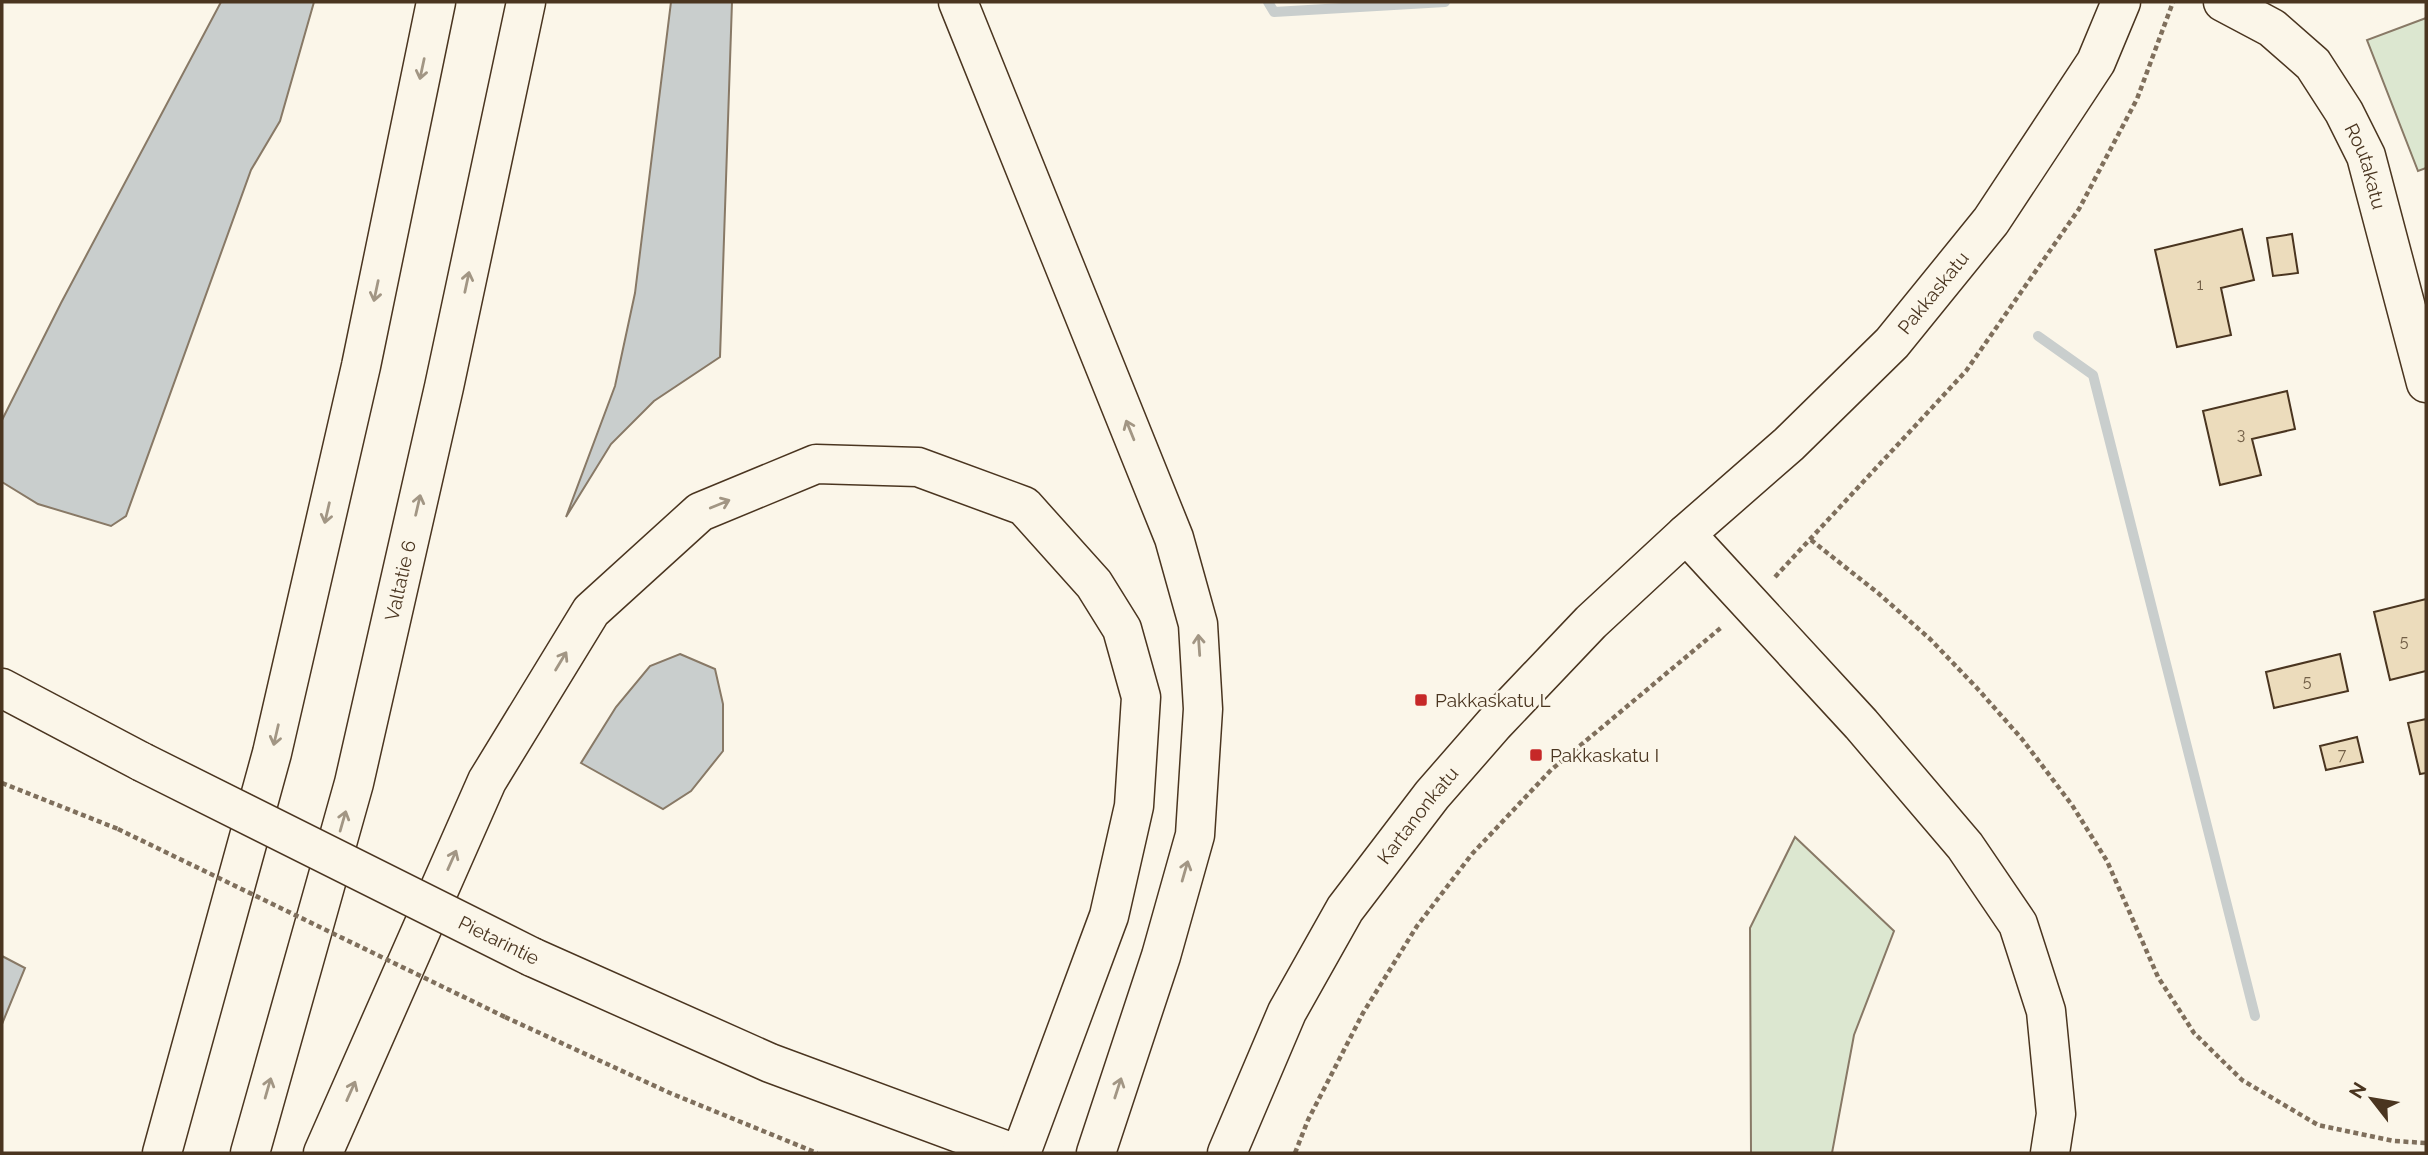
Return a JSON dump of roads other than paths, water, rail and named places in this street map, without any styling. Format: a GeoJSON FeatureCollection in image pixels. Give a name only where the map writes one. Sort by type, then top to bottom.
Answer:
{"type":"FeatureCollection","features":[{"type":"Feature","properties":{"kind":"main road"},"geometry":{"type":"LineString","coordinates":[[162,1153],[272,752],[361,366],[436,2]]}},
{"type":"Feature","properties":{"kind":"main road","name":"Valtatie 6"},"geometry":{"type":"LineString","coordinates":[[250,1153],[354,783],[444,387],[526,2]]}},
{"type":"Feature","properties":{"kind":"main road"},"geometry":{"type":"LineString","coordinates":[[958,2],[1174,538],[1198,624],[1203,709],[1195,835],[1161,956],[1096,1153]]}},
{"type":"Feature","properties":{"kind":"main road","name":"Pakkaskatu"},"geometry":{"type":"LineString","coordinates":[[1686,534],[1789,444],[1892,343],[1992,221],[2096,62],[2121,2]]}},
{"type":"Feature","properties":{"kind":"main road","name":"Routakatu"},"geometry":{"type":"LineString","coordinates":[[2223,2],[2272,28],[2313,64],[2344,112],[2365,156],[2426,383]]}},
{"type":"Feature","properties":{"kind":"main road"},"geometry":{"type":"LineString","coordinates":[[323,1153],[487,781],[591,611],[700,512],[816,464],[918,467],[1024,506],[1094,584],[1122,629],[1141,698],[1135,806],[1109,916],[1021,1153]]}},
{"type":"Feature","properties":{"kind":"main road"},"geometry":{"type":"LineString","coordinates":[[1686,534],[1861,723],[1965,846],[2018,924],[2046,1010],[2056,1114],[2050,1153]]}},
{"type":"Feature","properties":{"kind":"main road","name":"Kartanonkatu"},"geometry":{"type":"LineString","coordinates":[[1227,1153],[1287,1012],[1345,909],[1432,796],[1494,724],[1591,622],[1686,534]]}},
{"type":"Feature","properties":{"kind":"main road","name":"Pietarintie"},"geometry":{"type":"LineString","coordinates":[[2,688],[142,762],[532,957],[770,1063],[1013,1153]]}},
{"type":"Feature","properties":{"kind":"waterway"},"geometry":{"type":"LineString","coordinates":[[1268,2],[1274,12],[1445,2]]}},
{"type":"Feature","properties":{"kind":"waterway"},"geometry":{"type":"LineString","coordinates":[[2038,336],[2093,375],[2255,1016]]}},
{"type":"Feature","properties":{"kind":"place","name":"Pakkaskatu L"},"geometry":{"type":"Point","coordinates":[1421,700]}},
{"type":"Feature","properties":{"kind":"place","name":"Pakkaskatu I"},"geometry":{"type":"Point","coordinates":[1536,755]}}]}
